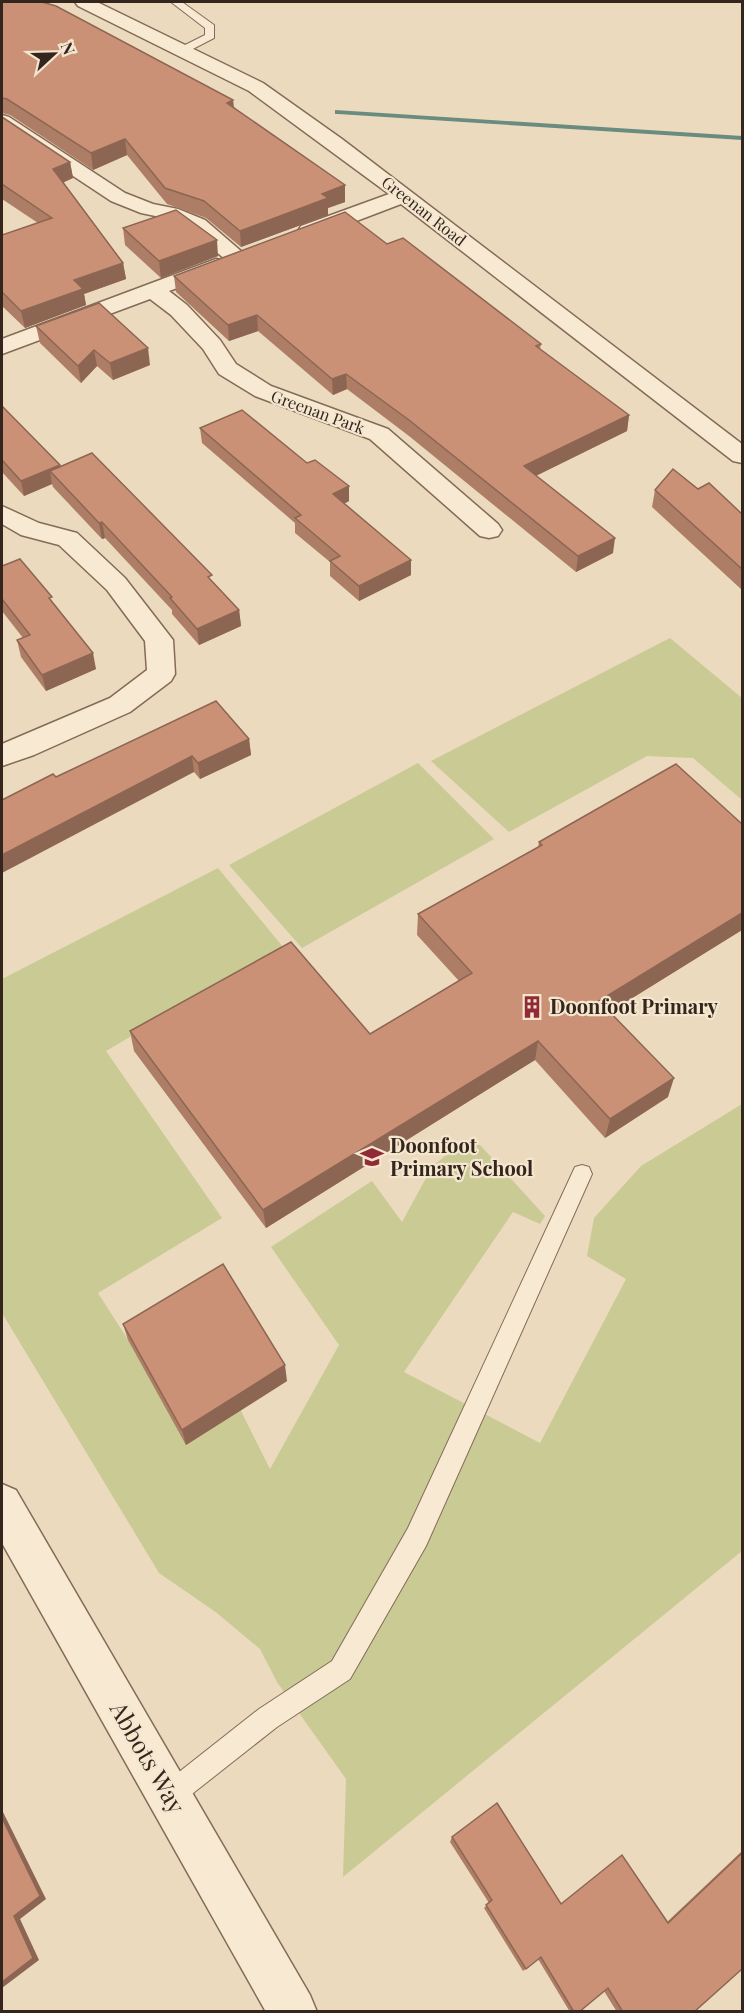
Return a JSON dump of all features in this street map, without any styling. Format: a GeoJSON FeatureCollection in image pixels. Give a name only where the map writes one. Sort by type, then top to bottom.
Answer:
{"type":"FeatureCollection","features":[{"type":"Feature","properties":{"kind":"street","name":"Greenan Road"},"geometry":{"type":"LineString","coordinates":[[84,2],[256,87],[404,196],[742,456]]}},
{"type":"Feature","properties":{"kind":"street"},"geometry":{"type":"LineString","coordinates":[[2,121],[118,197],[148,209],[171,213],[197,225],[238,258]]}},
{"type":"Feature","properties":{"kind":"street"},"geometry":{"type":"LineString","coordinates":[[294,237],[404,196]]}},
{"type":"Feature","properties":{"kind":"street"},"geometry":{"type":"LineString","coordinates":[[2,347],[261,249]]}},
{"type":"Feature","properties":{"kind":"street","name":"Greenan Park"},"geometry":{"type":"LineString","coordinates":[[153,290],[178,310],[212,345],[227,369],[263,391],[378,434],[489,530]]}},
{"type":"Feature","properties":{"kind":"street"},"geometry":{"type":"LineString","coordinates":[[2,514],[30,529],[69,539],[116,584],[159,640],[162,674],[120,705],[24,748],[2,755]]}},
{"type":"Feature","properties":{"kind":"street","name":"Abbots Way"},"geometry":{"type":"LineString","coordinates":[[2,1504],[293,2012]]}},
{"type":"Feature","properties":{"kind":"lane"},"geometry":{"type":"LineString","coordinates":[[176,2],[210,27],[210,36],[183,50]]}},
{"type":"Feature","properties":{"kind":"lane"},"geometry":{"type":"LineString","coordinates":[[169,1796],[268,1718],[341,1670],[417,1537],[582,1174]]}},
{"type":"Feature","properties":{"kind":"green space"},"geometry":{"type":"Polygon","coordinates":[[[670,638],[742,698],[742,800],[693,758],[647,756],[509,832],[431,761],[670,638]]]}},
{"type":"Feature","properties":{"kind":"green space"},"geometry":{"type":"Polygon","coordinates":[[[418,763],[494,839],[302,948],[229,865],[418,763]]]}},
{"type":"Feature","properties":{"kind":"green space"},"geometry":{"type":"Polygon","coordinates":[[[218,868],[283,947],[106,1051],[222,1218],[98,1293],[182,1424],[233,1395],[270,1469],[339,1345],[271,1247],[372,1181],[402,1222],[432,1167],[459,1144],[480,1145],[545,1216],[540,1224],[513,1212],[404,1372],[540,1443],[626,1279],[587,1256],[594,1218],[641,1166],[742,1104],[742,1551],[343,1877],[346,1779],[277,1682],[260,1649],[217,1613],[159,1573],[2,1313],[2,979],[218,868]]]}},
{"type":"Feature","properties":{"kind":"building"},"geometry":{"type":"Polygon","coordinates":[[[2,2],[42,2],[56,6],[233,100],[227,103],[345,185],[322,194],[328,198],[240,231],[204,201],[165,188],[125,139],[91,153],[2,98],[2,2]]]}},
{"type":"Feature","properties":{"kind":"building"},"geometry":{"type":"Polygon","coordinates":[[[2,117],[70,162],[53,169],[123,263],[74,280],[83,289],[21,311],[2,292],[2,235],[52,218],[2,184],[2,117]]]}},
{"type":"Feature","properties":{"kind":"building"},"geometry":{"type":"Polygon","coordinates":[[[176,210],[217,240],[159,261],[123,228],[176,210]]]}},
{"type":"Feature","properties":{"kind":"building"},"geometry":{"type":"Polygon","coordinates":[[[345,212],[387,244],[403,238],[541,344],[536,346],[629,415],[524,466],[615,538],[578,556],[409,420],[346,374],[332,379],[257,315],[228,325],[174,276],[345,212]]]}},
{"type":"Feature","properties":{"kind":"building"},"geometry":{"type":"Polygon","coordinates":[[[99,303],[148,348],[110,363],[94,350],[78,366],[36,326],[99,303]]]}},
{"type":"Feature","properties":{"kind":"building"},"geometry":{"type":"Polygon","coordinates":[[[2,406],[60,465],[21,481],[2,460],[2,406]]]}},
{"type":"Feature","properties":{"kind":"building"},"geometry":{"type":"Polygon","coordinates":[[[242,410],[307,463],[315,460],[349,486],[333,494],[411,560],[359,586],[330,561],[340,556],[295,518],[301,515],[200,428],[242,410]]]}},
{"type":"Feature","properties":{"kind":"building"},"geometry":{"type":"Polygon","coordinates":[[[92,453],[212,575],[208,577],[239,610],[197,629],[170,598],[172,597],[102,522],[99,523],[50,471],[92,453]]]}},
{"type":"Feature","properties":{"kind":"building"},"geometry":{"type":"Polygon","coordinates":[[[673,469],[698,489],[709,483],[742,514],[742,569],[655,490],[673,469]]]}},
{"type":"Feature","properties":{"kind":"building"},"geometry":{"type":"Polygon","coordinates":[[[20,559],[52,597],[49,598],[93,653],[42,675],[17,640],[30,635],[2,599],[2,566],[20,559]]]}},
{"type":"Feature","properties":{"kind":"building"},"geometry":{"type":"Polygon","coordinates":[[[216,701],[249,739],[198,763],[192,756],[2,855],[2,800],[53,774],[56,777],[216,701]]]}},
{"type":"Feature","properties":{"kind":"building","name":"Doonfoot Primary"},"geometry":{"type":"Polygon","coordinates":[[[676,764],[742,824],[742,913],[599,1001],[674,1078],[610,1119],[538,1041],[263,1210],[130,1031],[291,942],[370,1034],[472,973],[418,914],[542,845],[539,842],[676,764]]]}},
{"type":"Feature","properties":{"kind":"building"},"geometry":{"type":"Polygon","coordinates":[[[223,1264],[285,1365],[182,1430],[123,1324],[223,1264]]]}},
{"type":"Feature","properties":{"kind":"building"},"geometry":{"type":"Polygon","coordinates":[[[497,1803],[561,1904],[622,1855],[668,1923],[742,1853],[742,1969],[694,2012],[623,2012],[608,1988],[579,2012],[574,2012],[541,1957],[526,1969],[486,1905],[492,1900],[452,1837],[497,1803]]]}},
{"type":"Feature","properties":{"kind":"building"},"geometry":{"type":"Polygon","coordinates":[[[2,1818],[40,1896],[14,1916],[33,1958],[2,1982],[2,1818]]]}},
{"type":"Feature","properties":{"kind":"waterway"},"geometry":{"type":"LineString","coordinates":[[338,112],[742,138]]}},
{"type":"Feature","properties":{"kind":"place","name":"Doonfoot Primary"},"geometry":{"type":"Point","coordinates":[532,1007]}},
{"type":"Feature","properties":{"kind":"place","name":"Doonfoot Primary School"},"geometry":{"type":"Point","coordinates":[372,1157]}}]}
